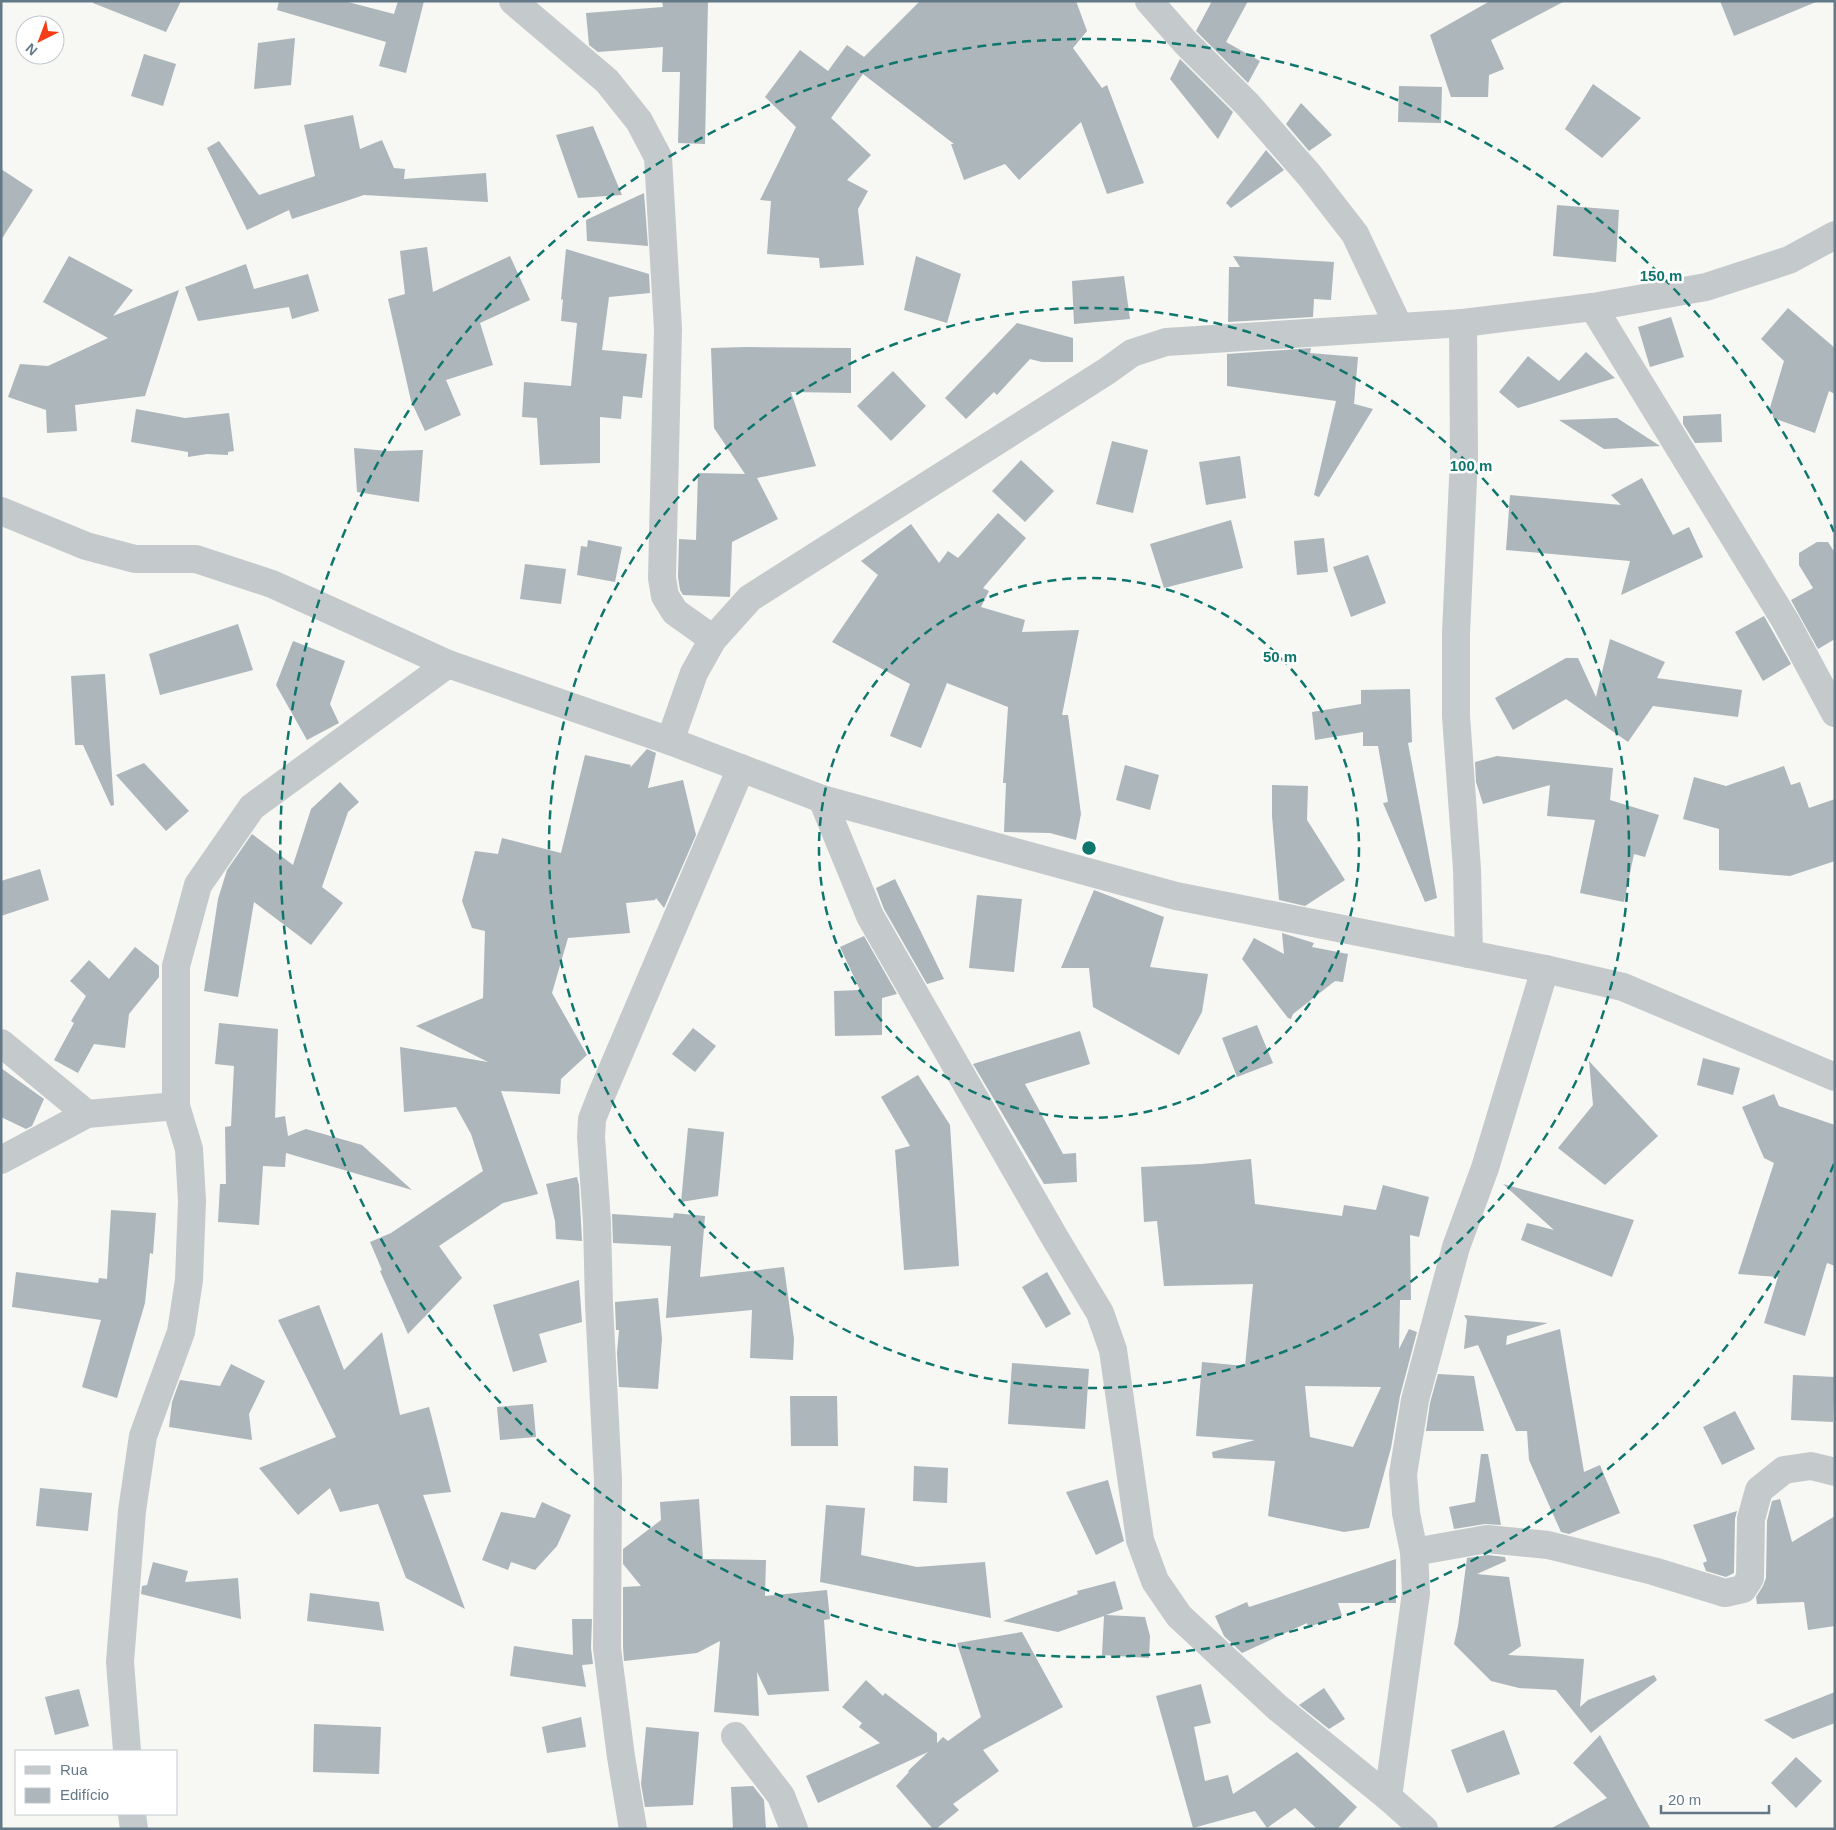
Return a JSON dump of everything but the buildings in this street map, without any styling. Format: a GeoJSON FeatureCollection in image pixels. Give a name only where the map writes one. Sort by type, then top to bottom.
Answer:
{"type":"FeatureCollection","features":[{"type":"Feature","properties":{"kind":"street"},"geometry":{"type":"LineString","coordinates":[[513,1],[607,81],[639,121],[658,157],[668,329],[662,578],[665,596],[675,612],[713,639]]}},
{"type":"Feature","properties":{"kind":"street"},"geometry":{"type":"LineString","coordinates":[[1148,1],[1248,105],[1321,190],[1355,234],[1399,328]]}},
{"type":"Feature","properties":{"kind":"street"},"geometry":{"type":"LineString","coordinates":[[670,741],[694,673],[713,639],[750,598],[1132,353],[1166,342],[1463,323],[1593,307],[1706,288],[1789,260],[1835,235]]}},
{"type":"Feature","properties":{"kind":"street"},"geometry":{"type":"LineString","coordinates":[[1593,307],[1786,622],[1835,713]]}},
{"type":"Feature","properties":{"kind":"street"},"geometry":{"type":"LineString","coordinates":[[1463,323],[1464,458],[1456,633],[1456,716],[1467,869],[1469,954]]}},
{"type":"Feature","properties":{"kind":"street"},"geometry":{"type":"LineString","coordinates":[[1,511],[94,548],[135,559],[196,559],[272,584],[448,664],[670,741],[822,798],[1176,896],[1545,969],[1623,987],[1835,1077]]}},
{"type":"Feature","properties":{"kind":"street"},"geometry":{"type":"LineString","coordinates":[[127,1750],[120,1662],[132,1511],[143,1436],[180,1332],[189,1280],[192,1201],[189,1149],[176,1106],[176,966],[198,885],[252,806],[448,664]]}},
{"type":"Feature","properties":{"kind":"street"},"geometry":{"type":"LineString","coordinates":[[633,1829],[621,1757],[607,1648],[608,1480],[597,1222],[590,1137],[592,1119],[601,1096],[741,768]]}},
{"type":"Feature","properties":{"kind":"street"},"geometry":{"type":"LineString","coordinates":[[822,798],[870,916],[1100,1313],[1113,1350],[1140,1540],[1155,1581],[1179,1616],[1278,1708],[1388,1797],[1424,1829]]}},
{"type":"Feature","properties":{"kind":"street"},"geometry":{"type":"LineString","coordinates":[[1388,1797],[1416,1593],[1414,1552],[1406,1513],[1403,1474],[1415,1400],[1456,1247],[1485,1168],[1545,969]]}},
{"type":"Feature","properties":{"kind":"street"},"geometry":{"type":"LineString","coordinates":[[1,1043],[87,1114]]}},
{"type":"Feature","properties":{"kind":"street"},"geometry":{"type":"LineString","coordinates":[[1,1160],[87,1114],[176,1106]]}},
{"type":"Feature","properties":{"kind":"street"},"geometry":{"type":"LineString","coordinates":[[1414,1552],[1487,1538],[1548,1545],[1653,1571],[1725,1593],[1743,1589],[1750,1578],[1751,1519],[1759,1490],[1784,1470],[1811,1466],[1835,1472]]}},
{"type":"Feature","properties":{"kind":"street"},"geometry":{"type":"LineString","coordinates":[[735,1736],[781,1796],[794,1829]]}},
{"type":"Feature","properties":{"kind":"street"},"geometry":{"type":"LineString","coordinates":[[132,1815],[134,1829]]}}]}
